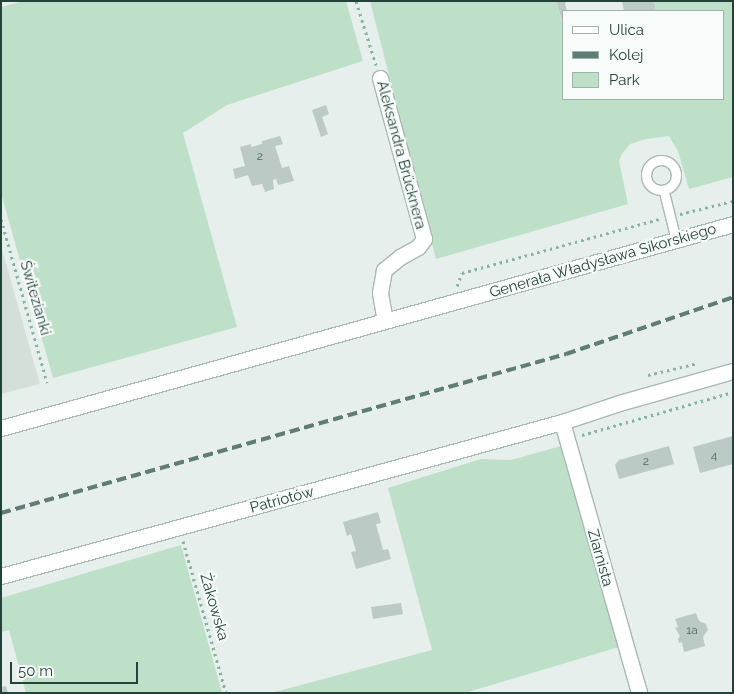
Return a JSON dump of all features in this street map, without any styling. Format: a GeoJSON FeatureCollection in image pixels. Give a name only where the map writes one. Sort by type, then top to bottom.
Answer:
{"type":"FeatureCollection","features":[{"type":"Feature","properties":{"kind":"main road","name":"Aleksandra Brücknera"},"geometry":{"type":"LineString","coordinates":[[380,78],[424,239],[418,248],[400,257],[384,270],[380,293],[386,320]]}},
{"type":"Feature","properties":{"kind":"main road","name":"Generała Władysława Sikorskiego"},"geometry":{"type":"LineString","coordinates":[[456,301],[733,224]]}},
{"type":"Feature","properties":{"kind":"main road"},"geometry":{"type":"LineString","coordinates":[[1,428],[456,301]]}},
{"type":"Feature","properties":{"kind":"main road","name":"Patriotów"},"geometry":{"type":"LineString","coordinates":[[1,576],[562,422],[619,403],[733,371]]}},
{"type":"Feature","properties":{"kind":"main road","name":"Ziarnista"},"geometry":{"type":"LineString","coordinates":[[562,422],[639,693]]}},
{"type":"Feature","properties":{"kind":"lane"},"geometry":{"type":"LineString","coordinates":[[664,192],[676,240]]}},
{"type":"Feature","properties":{"kind":"path","name":"Aleksandra Brücknera"},"geometry":{"type":"LineString","coordinates":[[356,1],[380,78]]}},
{"type":"Feature","properties":{"kind":"path"},"geometry":{"type":"LineString","coordinates":[[456,301],[456,289],[462,273],[670,216],[733,201]]}},
{"type":"Feature","properties":{"kind":"path","name":"Świtezianki"},"geometry":{"type":"LineString","coordinates":[[1,219],[47,383]]}},
{"type":"Feature","properties":{"kind":"path"},"geometry":{"type":"LineString","coordinates":[[575,437],[733,392]]}},
{"type":"Feature","properties":{"kind":"path","name":"Żakowska"},"geometry":{"type":"LineString","coordinates":[[179,528],[226,693]]}},
{"type":"Feature","properties":{"kind":"shaded area"},"geometry":{"type":"Polygon","coordinates":[[[1,246],[40,384],[1,394],[1,246]]]}},
{"type":"Feature","properties":{"kind":"green space"},"geometry":{"type":"Polygon","coordinates":[[[23,1],[346,1],[363,61],[227,105],[183,133],[237,327],[53,378],[1,193],[1,7],[23,1]]]}},
{"type":"Feature","properties":{"kind":"green space"},"geometry":{"type":"Polygon","coordinates":[[[370,1],[556,1],[562,22],[562,100],[724,100],[724,10],[656,10],[654,1],[733,1],[733,177],[689,189],[678,151],[669,136],[646,139],[630,144],[619,161],[628,204],[436,259],[370,1]]]}},
{"type":"Feature","properties":{"kind":"green space"},"geometry":{"type":"Polygon","coordinates":[[[561,446],[619,647],[465,693],[271,693],[432,650],[388,488],[481,459],[511,460],[561,446]]]}},
{"type":"Feature","properties":{"kind":"green space"},"geometry":{"type":"Polygon","coordinates":[[[181,545],[222,693],[26,693],[9,630],[1,632],[1,598],[181,545]]]}},
{"type":"Feature","properties":{"kind":"building"},"geometry":{"type":"Polygon","coordinates":[[[556,1],[567,1],[565,4],[567,10],[562,10],[562,21],[556,1]]]}},
{"type":"Feature","properties":{"kind":"building"},"geometry":{"type":"Polygon","coordinates":[[[622,1],[654,1],[656,10],[624,10],[622,1]]]}},
{"type":"Feature","properties":{"kind":"building"},"geometry":{"type":"Polygon","coordinates":[[[326,105],[329,114],[322,117],[328,134],[321,137],[312,110],[326,105]]]}},
{"type":"Feature","properties":{"kind":"building"},"geometry":{"type":"Polygon","coordinates":[[[280,136],[283,144],[275,146],[282,168],[289,166],[294,181],[278,185],[276,179],[273,180],[274,189],[265,192],[262,184],[252,186],[248,175],[235,179],[233,169],[245,166],[240,147],[262,144],[262,141],[280,136]]]}},
{"type":"Feature","properties":{"kind":"building"},"geometry":{"type":"Polygon","coordinates":[[[733,436],[733,464],[700,473],[693,447],[733,436]]]}},
{"type":"Feature","properties":{"kind":"building"},"geometry":{"type":"Polygon","coordinates":[[[669,446],[674,464],[619,479],[615,465],[619,460],[669,446]]]}},
{"type":"Feature","properties":{"kind":"building"},"geometry":{"type":"Polygon","coordinates":[[[378,512],[381,523],[376,524],[383,550],[388,549],[391,559],[356,569],[351,552],[356,551],[351,534],[347,536],[343,522],[378,512]]]}},
{"type":"Feature","properties":{"kind":"building"},"geometry":{"type":"Polygon","coordinates":[[[401,603],[403,614],[373,619],[371,607],[401,603]]]}},
{"type":"Feature","properties":{"kind":"building"},"geometry":{"type":"Polygon","coordinates":[[[696,613],[699,621],[706,624],[708,630],[703,637],[705,646],[684,652],[682,642],[679,643],[678,639],[680,636],[675,628],[678,627],[675,619],[696,613]]]}},
{"type":"Feature","properties":{"kind":"building"},"geometry":{"type":"Polygon","coordinates":[[[6,686],[8,693],[1,693],[1,687],[6,686]]]}},
{"type":"Feature","properties":{"kind":"railway"},"geometry":{"type":"LineString","coordinates":[[1,513],[566,354],[733,297]]}}]}
